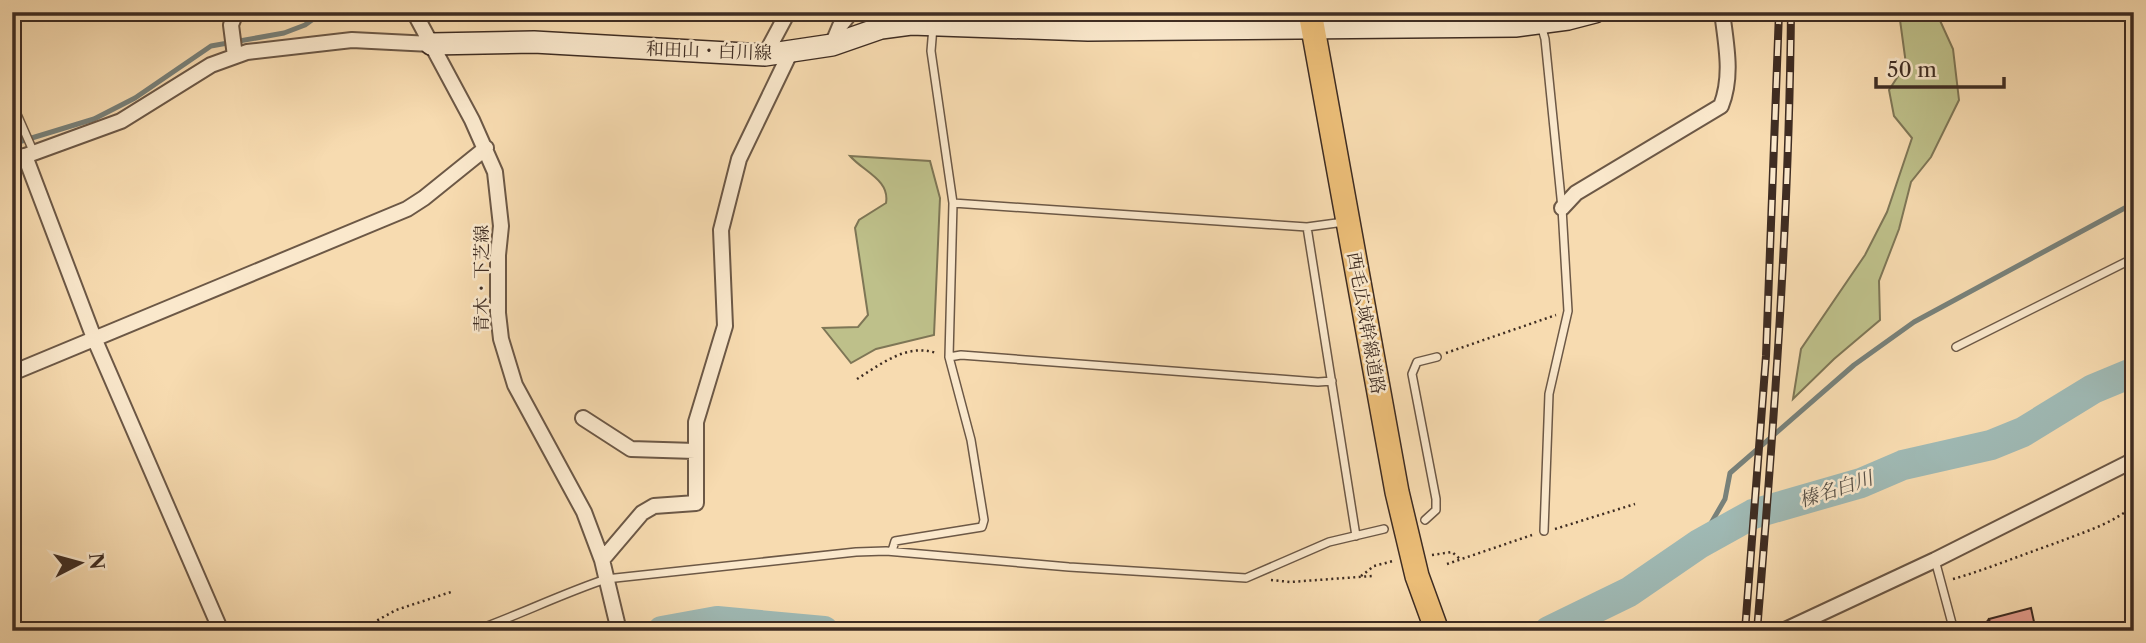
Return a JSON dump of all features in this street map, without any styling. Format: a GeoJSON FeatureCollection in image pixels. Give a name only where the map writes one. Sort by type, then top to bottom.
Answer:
{"type":"FeatureCollection","features":[{"type":"Feature","properties":{"kind":"main road","name":"西毛広域幹線道路"},"geometry":{"type":"LineString","coordinates":[[1311,20],[1405,534],[1437,631]]}},
{"type":"Feature","properties":{"kind":"street"},"geometry":{"type":"LineString","coordinates":[[235,54],[232,29],[236,12]]}},
{"type":"Feature","properties":{"kind":"street","name":"青木・下芝線"},"geometry":{"type":"LineString","coordinates":[[414,12],[495,172],[501,226],[498,313],[507,363],[515,385],[584,512],[602,561],[619,631]]}},
{"type":"Feature","properties":{"kind":"street"},"geometry":{"type":"LineString","coordinates":[[765,55],[788,12]]}},
{"type":"Feature","properties":{"kind":"street"},"geometry":{"type":"LineString","coordinates":[[832,45],[840,26],[851,12]]}},
{"type":"Feature","properties":{"kind":"street","name":"和田山・白川線"},"geometry":{"type":"LineString","coordinates":[[26,154],[121,121],[211,65],[235,54],[352,40],[431,44],[534,42],[765,55],[832,45],[881,28],[933,23],[1088,30],[1281,29],[1311,20],[1346,29],[1514,26],[1595,12]]}},
{"type":"Feature","properties":{"kind":"street"},"geometry":{"type":"LineString","coordinates":[[1562,208],[1576,192],[1721,106],[1727,92],[1729,72],[1722,12]]}},
{"type":"Feature","properties":{"kind":"street"},"geometry":{"type":"LineString","coordinates":[[602,561],[642,513],[654,506],[696,503],[696,422],[725,327],[721,229],[739,159],[790,53]]}},
{"type":"Feature","properties":{"kind":"street"},"geometry":{"type":"LineString","coordinates":[[12,373],[407,209],[485,148]]}},
{"type":"Feature","properties":{"kind":"street"},"geometry":{"type":"LineString","coordinates":[[26,154],[94,338],[221,631]]}},
{"type":"Feature","properties":{"kind":"street"},"geometry":{"type":"LineString","coordinates":[[583,418],[631,449],[695,451]]}},
{"type":"Feature","properties":{"kind":"street"},"geometry":{"type":"LineString","coordinates":[[1783,631],[2134,460]]}},
{"type":"Feature","properties":{"kind":"lane"},"geometry":{"type":"LineString","coordinates":[[892,551],[895,541],[982,527],[984,520],[971,440],[949,357],[953,203],[931,51],[933,23]]}},
{"type":"Feature","properties":{"kind":"lane"},"geometry":{"type":"LineString","coordinates":[[1541,23],[1545,38],[1562,208],[1568,311],[1549,394],[1544,531]]}},
{"type":"Feature","properties":{"kind":"lane"},"geometry":{"type":"LineString","coordinates":[[12,103],[24,129],[26,154]]}},
{"type":"Feature","properties":{"kind":"lane"},"geometry":{"type":"LineString","coordinates":[[953,203],[1307,228],[1348,221]]}},
{"type":"Feature","properties":{"kind":"lane"},"geometry":{"type":"LineString","coordinates":[[1307,228],[1356,536]]}},
{"type":"Feature","properties":{"kind":"lane"},"geometry":{"type":"LineString","coordinates":[[1956,347],[2134,258]]}},
{"type":"Feature","properties":{"kind":"lane"},"geometry":{"type":"LineString","coordinates":[[949,357],[961,355],[1332,381]]}},
{"type":"Feature","properties":{"kind":"lane"},"geometry":{"type":"LineString","coordinates":[[1426,520],[1436,510],[1436,499],[1412,374],[1417,362],[1437,357]]}},
{"type":"Feature","properties":{"kind":"lane"},"geometry":{"type":"LineString","coordinates":[[474,631],[511,618],[567,592],[606,579],[856,552],[892,551],[1069,567],[1247,578],[1329,542],[1384,529]]}},
{"type":"Feature","properties":{"kind":"lane"},"geometry":{"type":"LineString","coordinates":[[1935,559],[1954,631]]}},
{"type":"Feature","properties":{"kind":"path"},"geometry":{"type":"LineString","coordinates":[[1437,357],[1568,311]]}},
{"type":"Feature","properties":{"kind":"path"},"geometry":{"type":"LineString","coordinates":[[857,379],[904,352],[923,348],[949,357]]}},
{"type":"Feature","properties":{"kind":"path"},"geometry":{"type":"LineString","coordinates":[[1447,564],[1635,504]]}},
{"type":"Feature","properties":{"kind":"path"},"geometry":{"type":"LineString","coordinates":[[1941,582],[1979,572],[2092,529],[2134,505]]}},
{"type":"Feature","properties":{"kind":"path"},"geometry":{"type":"LineString","coordinates":[[1432,554],[1452,552],[1460,559]]}},
{"type":"Feature","properties":{"kind":"path"},"geometry":{"type":"LineString","coordinates":[[1359,578],[1374,566],[1392,561]]}},
{"type":"Feature","properties":{"kind":"path"},"geometry":{"type":"LineString","coordinates":[[1247,578],[1290,582],[1372,576]]}},
{"type":"Feature","properties":{"kind":"path"},"geometry":{"type":"LineString","coordinates":[[358,631],[396,610],[454,591]]}},
{"type":"Feature","properties":{"kind":"green space"},"geometry":{"type":"Polygon","coordinates":[[[1937,14],[1953,49],[1959,100],[1931,157],[1911,182],[1899,229],[1879,281],[1880,320],[1793,399],[1801,349],[1865,255],[1887,212],[1912,138],[1894,116],[1889,90],[1906,64],[1900,20],[1937,14]]]}},
{"type":"Feature","properties":{"kind":"green space"},"geometry":{"type":"Polygon","coordinates":[[[850,156],[930,161],[940,198],[934,335],[876,349],[851,363],[823,328],[858,327],[868,315],[855,228],[859,220],[886,203],[886,195],[880,182],[850,156]]]}},
{"type":"Feature","properties":{"kind":"building"},"geometry":{"type":"Polygon","coordinates":[[[2031,608],[2036,631],[1992,631],[1989,619],[2031,608]]]}},
{"type":"Feature","properties":{"kind":"waterway"},"geometry":{"type":"LineString","coordinates":[[12,144],[94,119],[135,98],[211,46],[284,33],[305,25],[323,12]]}},
{"type":"Feature","properties":{"kind":"waterway"},"geometry":{"type":"LineString","coordinates":[[1699,544],[1725,499],[1730,473],[1854,365],[1914,322],[2134,203]]}},
{"type":"Feature","properties":{"kind":"waterway","name":"榛名白川"},"geometry":{"type":"LineString","coordinates":[[1549,631],[1629,592],[1699,544],[1753,514],[1861,483],[1903,465],[1991,445],[2023,432],[2093,389],[2134,372]]}},
{"type":"Feature","properties":{"kind":"waterway","name":"榛名白川"},"geometry":{"type":"LineString","coordinates":[[662,631],[717,621],[824,631]]}},
{"type":"Feature","properties":{"kind":"railway"},"geometry":{"type":"LineString","coordinates":[[1745,631],[1766,356],[1779,12]]}},
{"type":"Feature","properties":{"kind":"railway"},"geometry":{"type":"LineString","coordinates":[[1757,631],[1780,322],[1791,12]]}}]}
